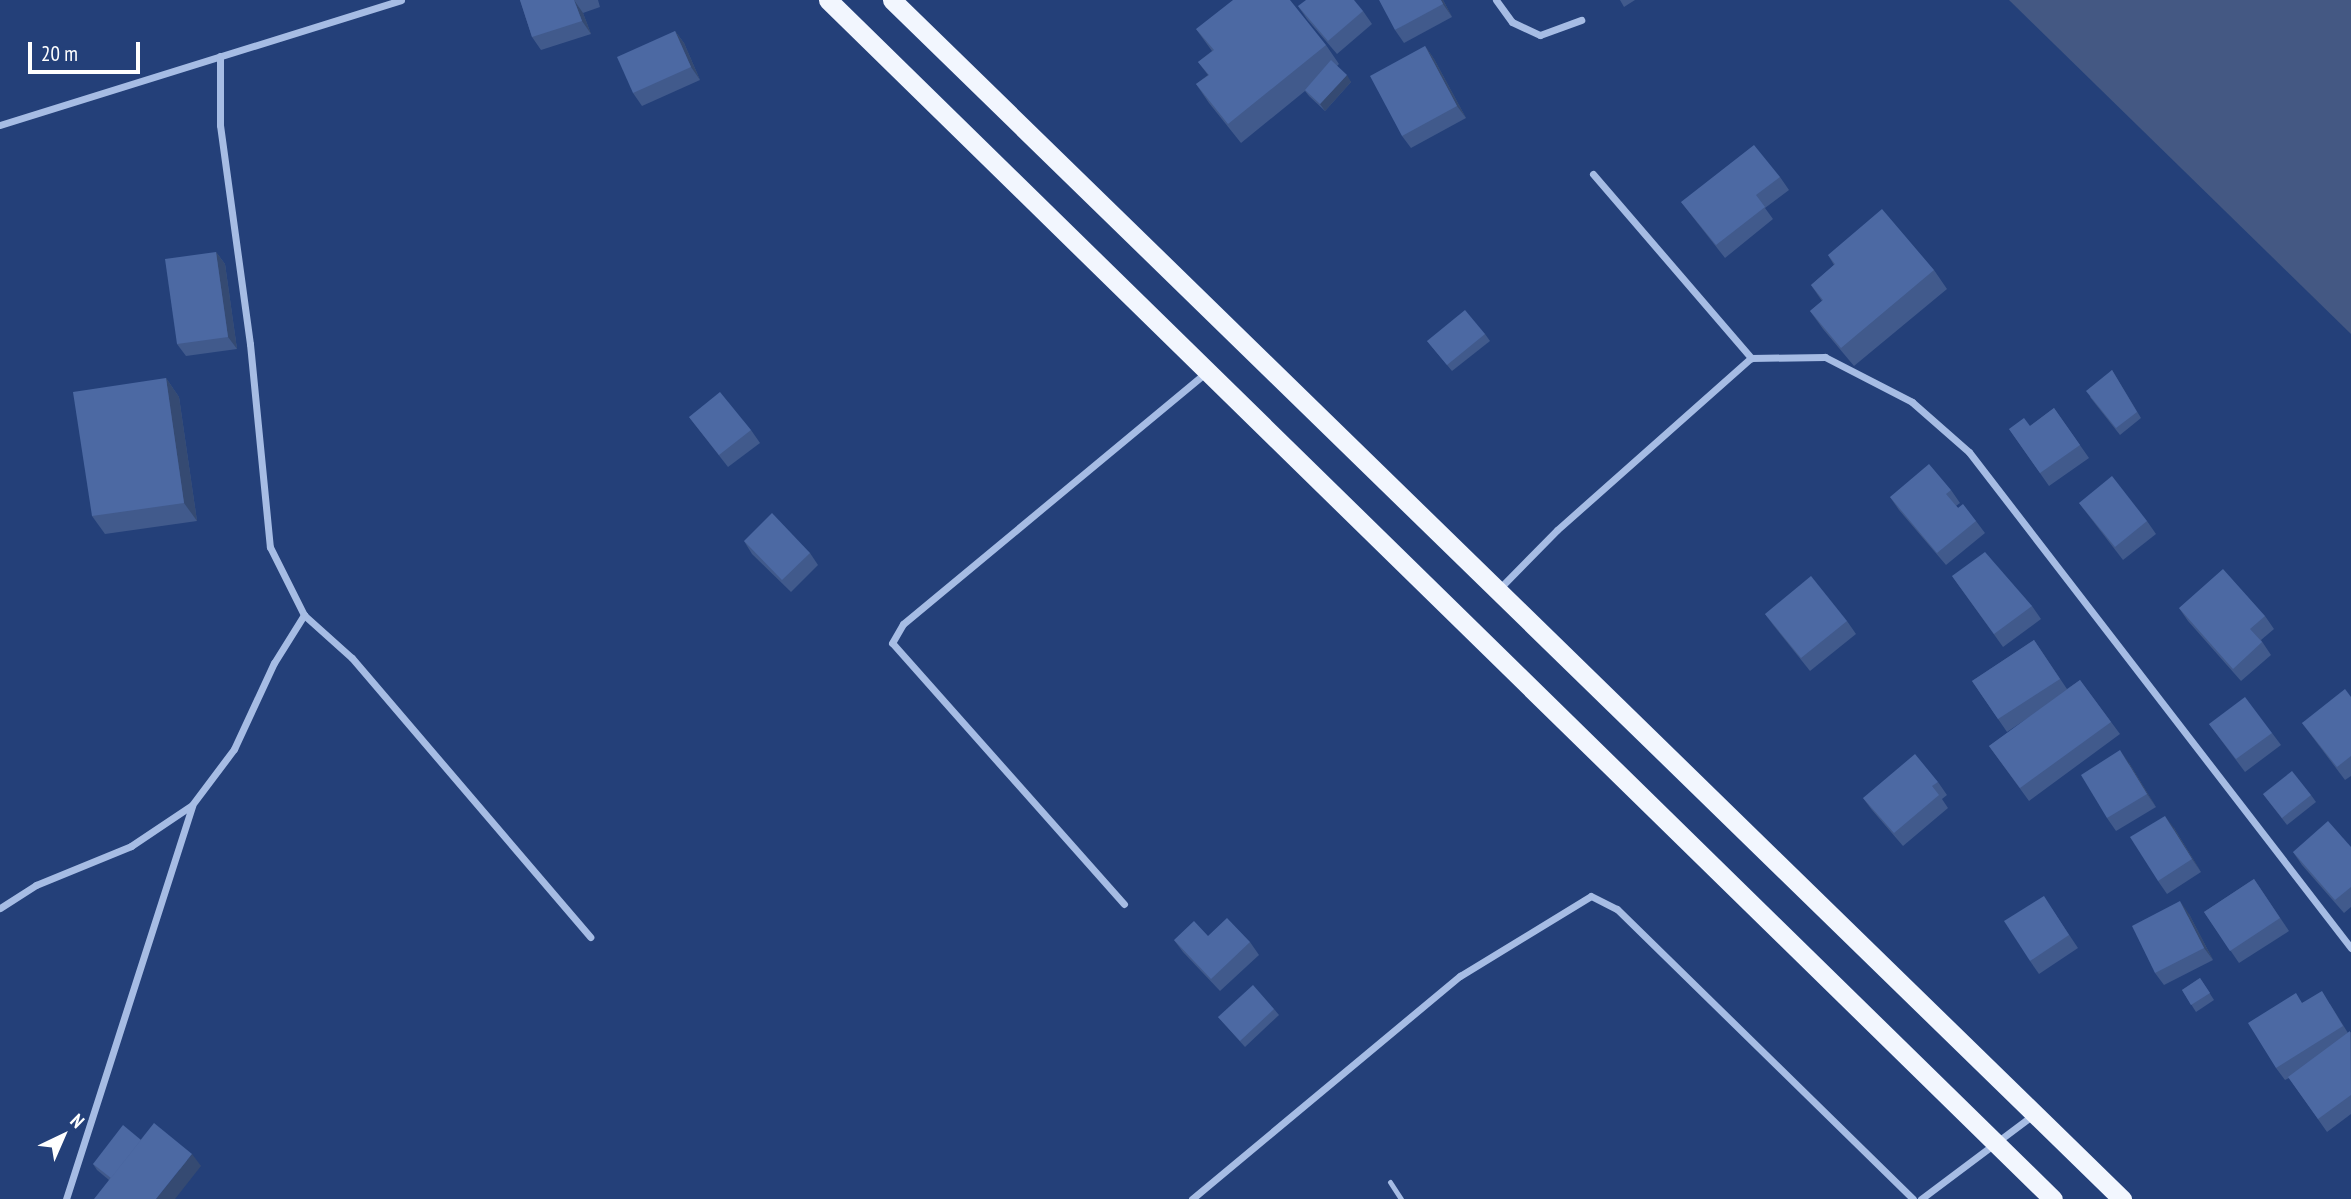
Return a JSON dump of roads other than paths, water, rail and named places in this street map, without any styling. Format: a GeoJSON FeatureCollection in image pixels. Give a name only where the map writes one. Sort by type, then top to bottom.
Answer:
{"type":"FeatureCollection","features":[{"type":"Feature","properties":{"kind":"highway"},"geometry":{"type":"LineString","coordinates":[[828,0],[2053,1199]]}},
{"type":"Feature","properties":{"kind":"highway"},"geometry":{"type":"LineString","coordinates":[[892,0],[1496,592],[2122,1199]]}},
{"type":"Feature","properties":{"kind":"street"},"geometry":{"type":"LineString","coordinates":[[0,125],[401,0]]}},
{"type":"Feature","properties":{"kind":"street"},"geometry":{"type":"LineString","coordinates":[[1496,0],[1513,22],[1540,35],[1581,20]]}},
{"type":"Feature","properties":{"kind":"street"},"geometry":{"type":"LineString","coordinates":[[220,56],[220,125],[250,344],[270,547],[304,615],[352,657],[590,937]]}},
{"type":"Feature","properties":{"kind":"street"},"geometry":{"type":"LineString","coordinates":[[1593,174],[1751,358]]}},
{"type":"Feature","properties":{"kind":"street"},"geometry":{"type":"LineString","coordinates":[[1496,592],[1557,530],[1751,358],[1825,356],[1912,401],[1969,452],[2351,948]]}},
{"type":"Feature","properties":{"kind":"street"},"geometry":{"type":"LineString","coordinates":[[1124,904],[892,643],[903,624],[1208,372]]}},
{"type":"Feature","properties":{"kind":"street"},"geometry":{"type":"LineString","coordinates":[[66,1199],[192,806],[234,749],[274,663],[304,615]]}},
{"type":"Feature","properties":{"kind":"street"},"geometry":{"type":"LineString","coordinates":[[0,908],[36,885],[131,846],[192,806]]}},
{"type":"Feature","properties":{"kind":"street"},"geometry":{"type":"LineString","coordinates":[[1192,1199],[1460,976],[1591,896],[1617,909],[1913,1199]]}},
{"type":"Feature","properties":{"kind":"street"},"geometry":{"type":"LineString","coordinates":[[1922,1199],[1997,1145],[2034,1114]]}},
{"type":"Feature","properties":{"kind":"lane"},"geometry":{"type":"LineString","coordinates":[[1390,1182],[1401,1199]]}},
{"type":"Feature","properties":{"kind":"water"},"geometry":{"type":"Polygon","coordinates":[[[2009,0],[2351,0],[2351,334],[2009,0]]]}}]}
